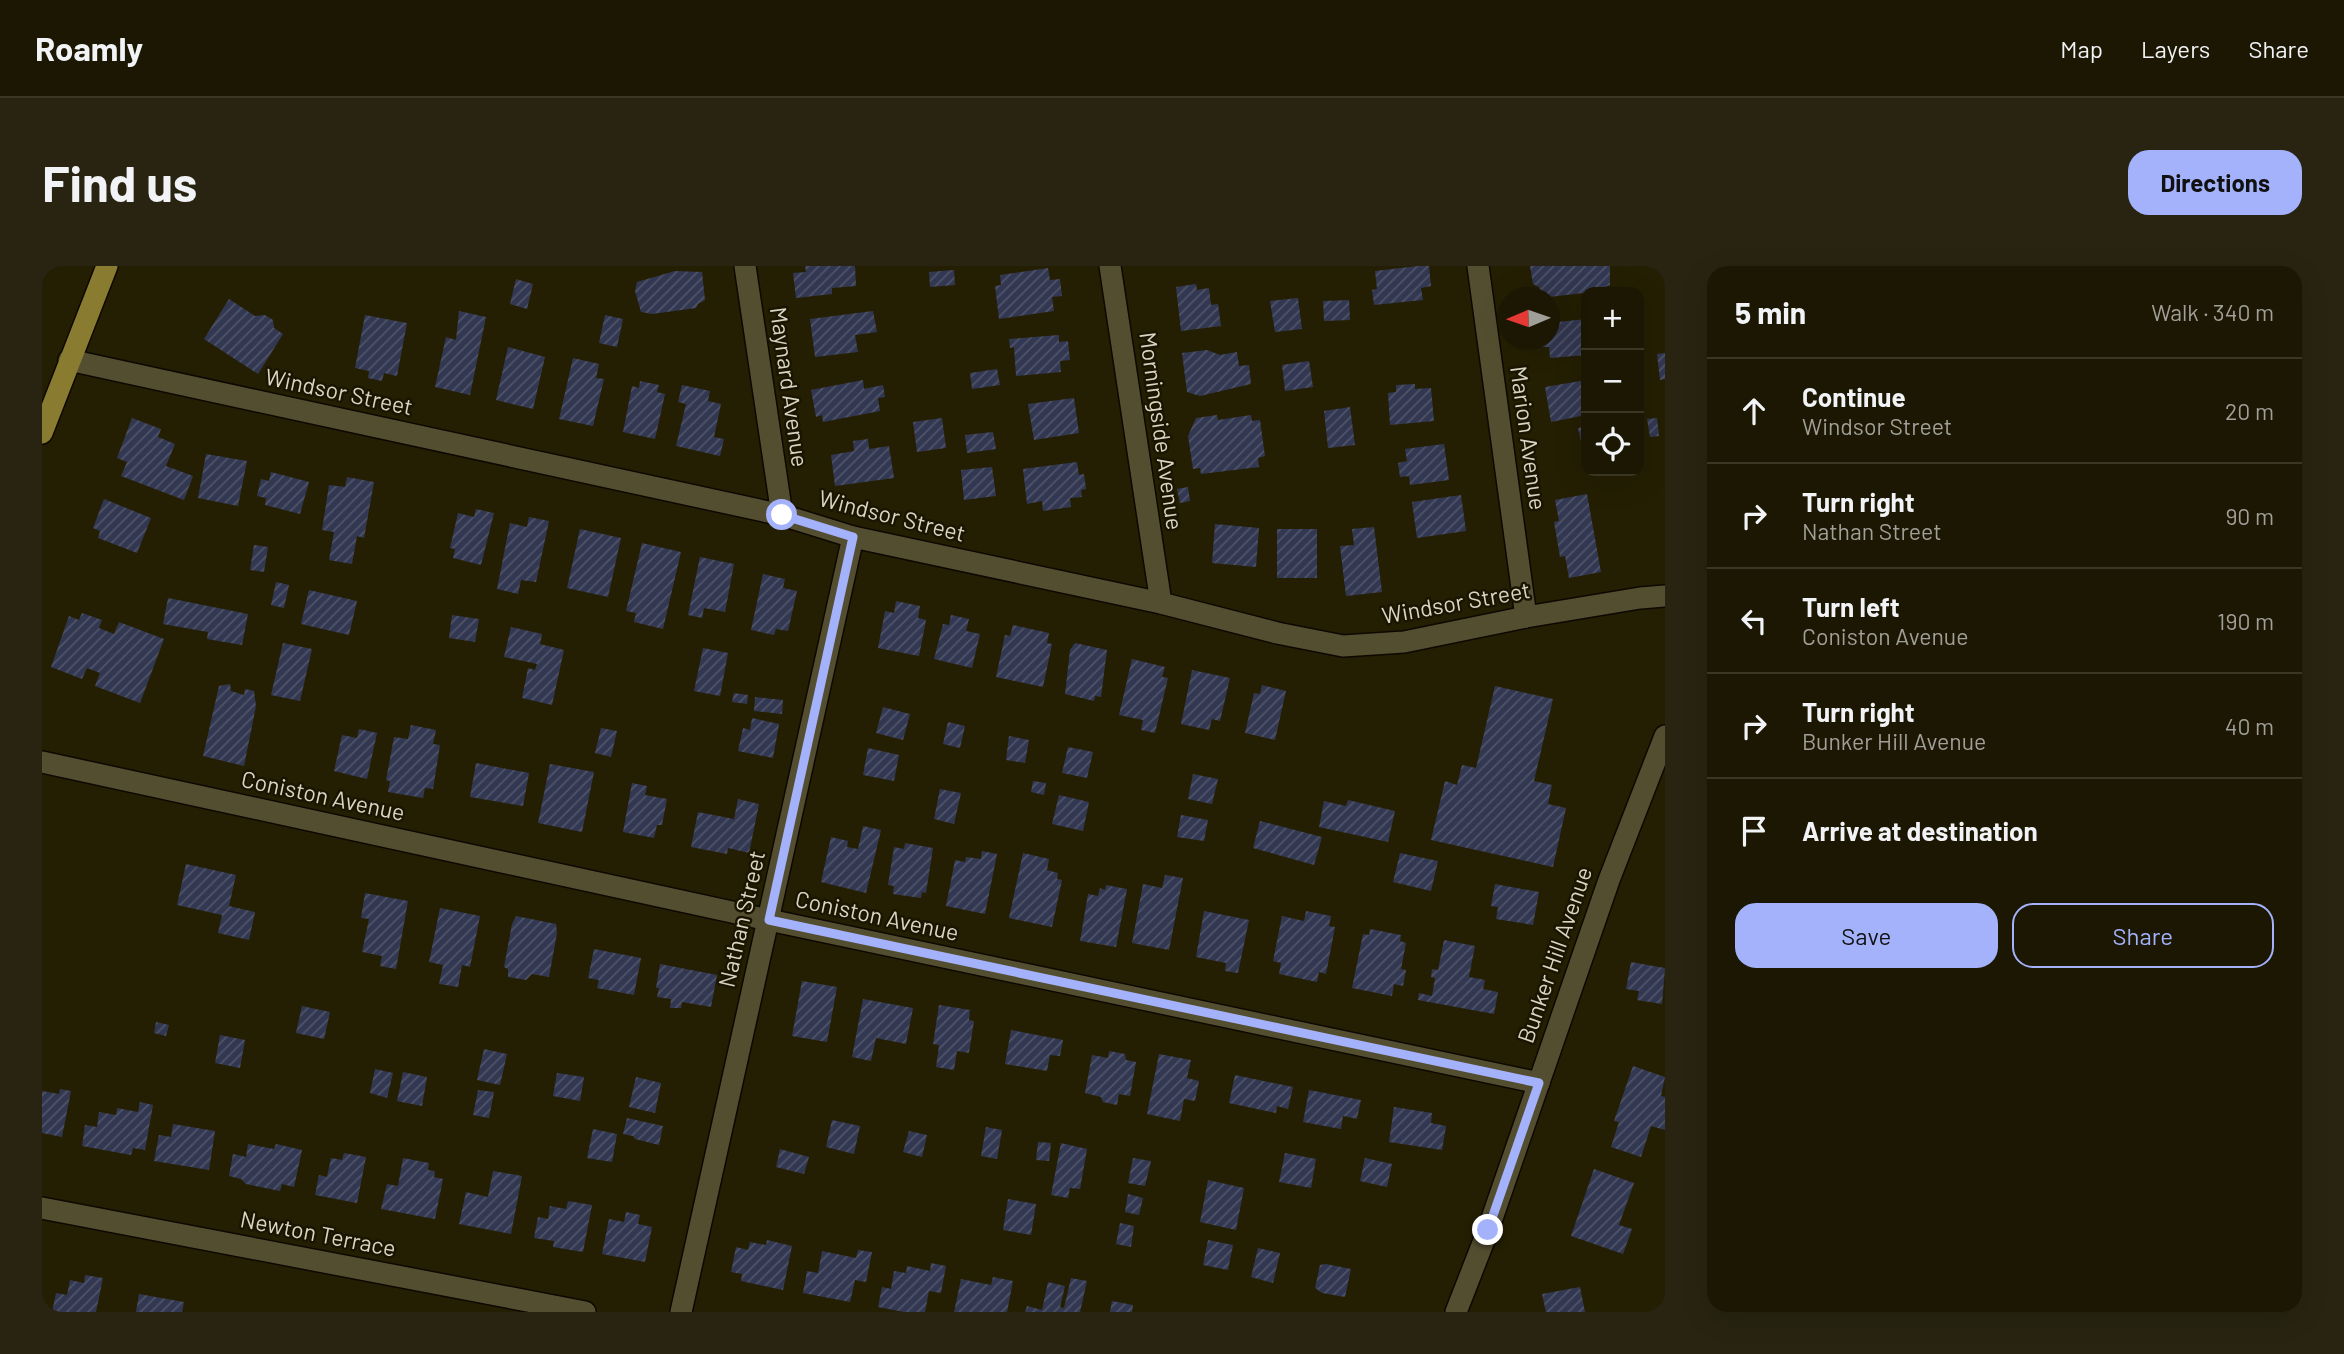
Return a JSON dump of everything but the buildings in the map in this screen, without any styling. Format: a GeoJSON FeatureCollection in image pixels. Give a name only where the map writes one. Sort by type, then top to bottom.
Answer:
{"type":"FeatureCollection","features":[{"type":"Feature","properties":{"kind":"main road"},"geometry":{"type":"LineString","coordinates":[[42,433],[107,266]]}},
{"type":"Feature","properties":{"kind":"street","name":"Maynard Avenue"},"geometry":{"type":"LineString","coordinates":[[745,266],[782,515]]}},
{"type":"Feature","properties":{"kind":"street","name":"Morningside Avenue"},"geometry":{"type":"LineString","coordinates":[[1110,266],[1161,603]]}},
{"type":"Feature","properties":{"kind":"street","name":"Marion Avenue"},"geometry":{"type":"LineString","coordinates":[[1478,266],[1526,617]]}},
{"type":"Feature","properties":{"kind":"street","name":"Windsor Street"},"geometry":{"type":"LineString","coordinates":[[69,360],[782,515],[853,537],[1161,603],[1277,633],[1343,646],[1404,642],[1526,617],[1665,596]]}},
{"type":"Feature","properties":{"kind":"street","name":"Nathan Street"},"geometry":{"type":"LineString","coordinates":[[681,1312],[853,537]]}},
{"type":"Feature","properties":{"kind":"street","name":"Bunker Hill Avenue"},"geometry":{"type":"LineString","coordinates":[[1456,1312],[1488,1230],[1609,880],[1665,736]]}},
{"type":"Feature","properties":{"kind":"street","name":"Coniston Avenue"},"geometry":{"type":"LineString","coordinates":[[42,762],[1539,1083]]}},
{"type":"Feature","properties":{"kind":"street","name":"Newton Terrace"},"geometry":{"type":"LineString","coordinates":[[42,1208],[584,1312]]}},
{"type":"Feature","properties":{"kind":"route"},"geometry":{"type":"LineString","coordinates":[[782,515],[853,537],[769,920],[1539,1083],[1488,1230]]}}]}
